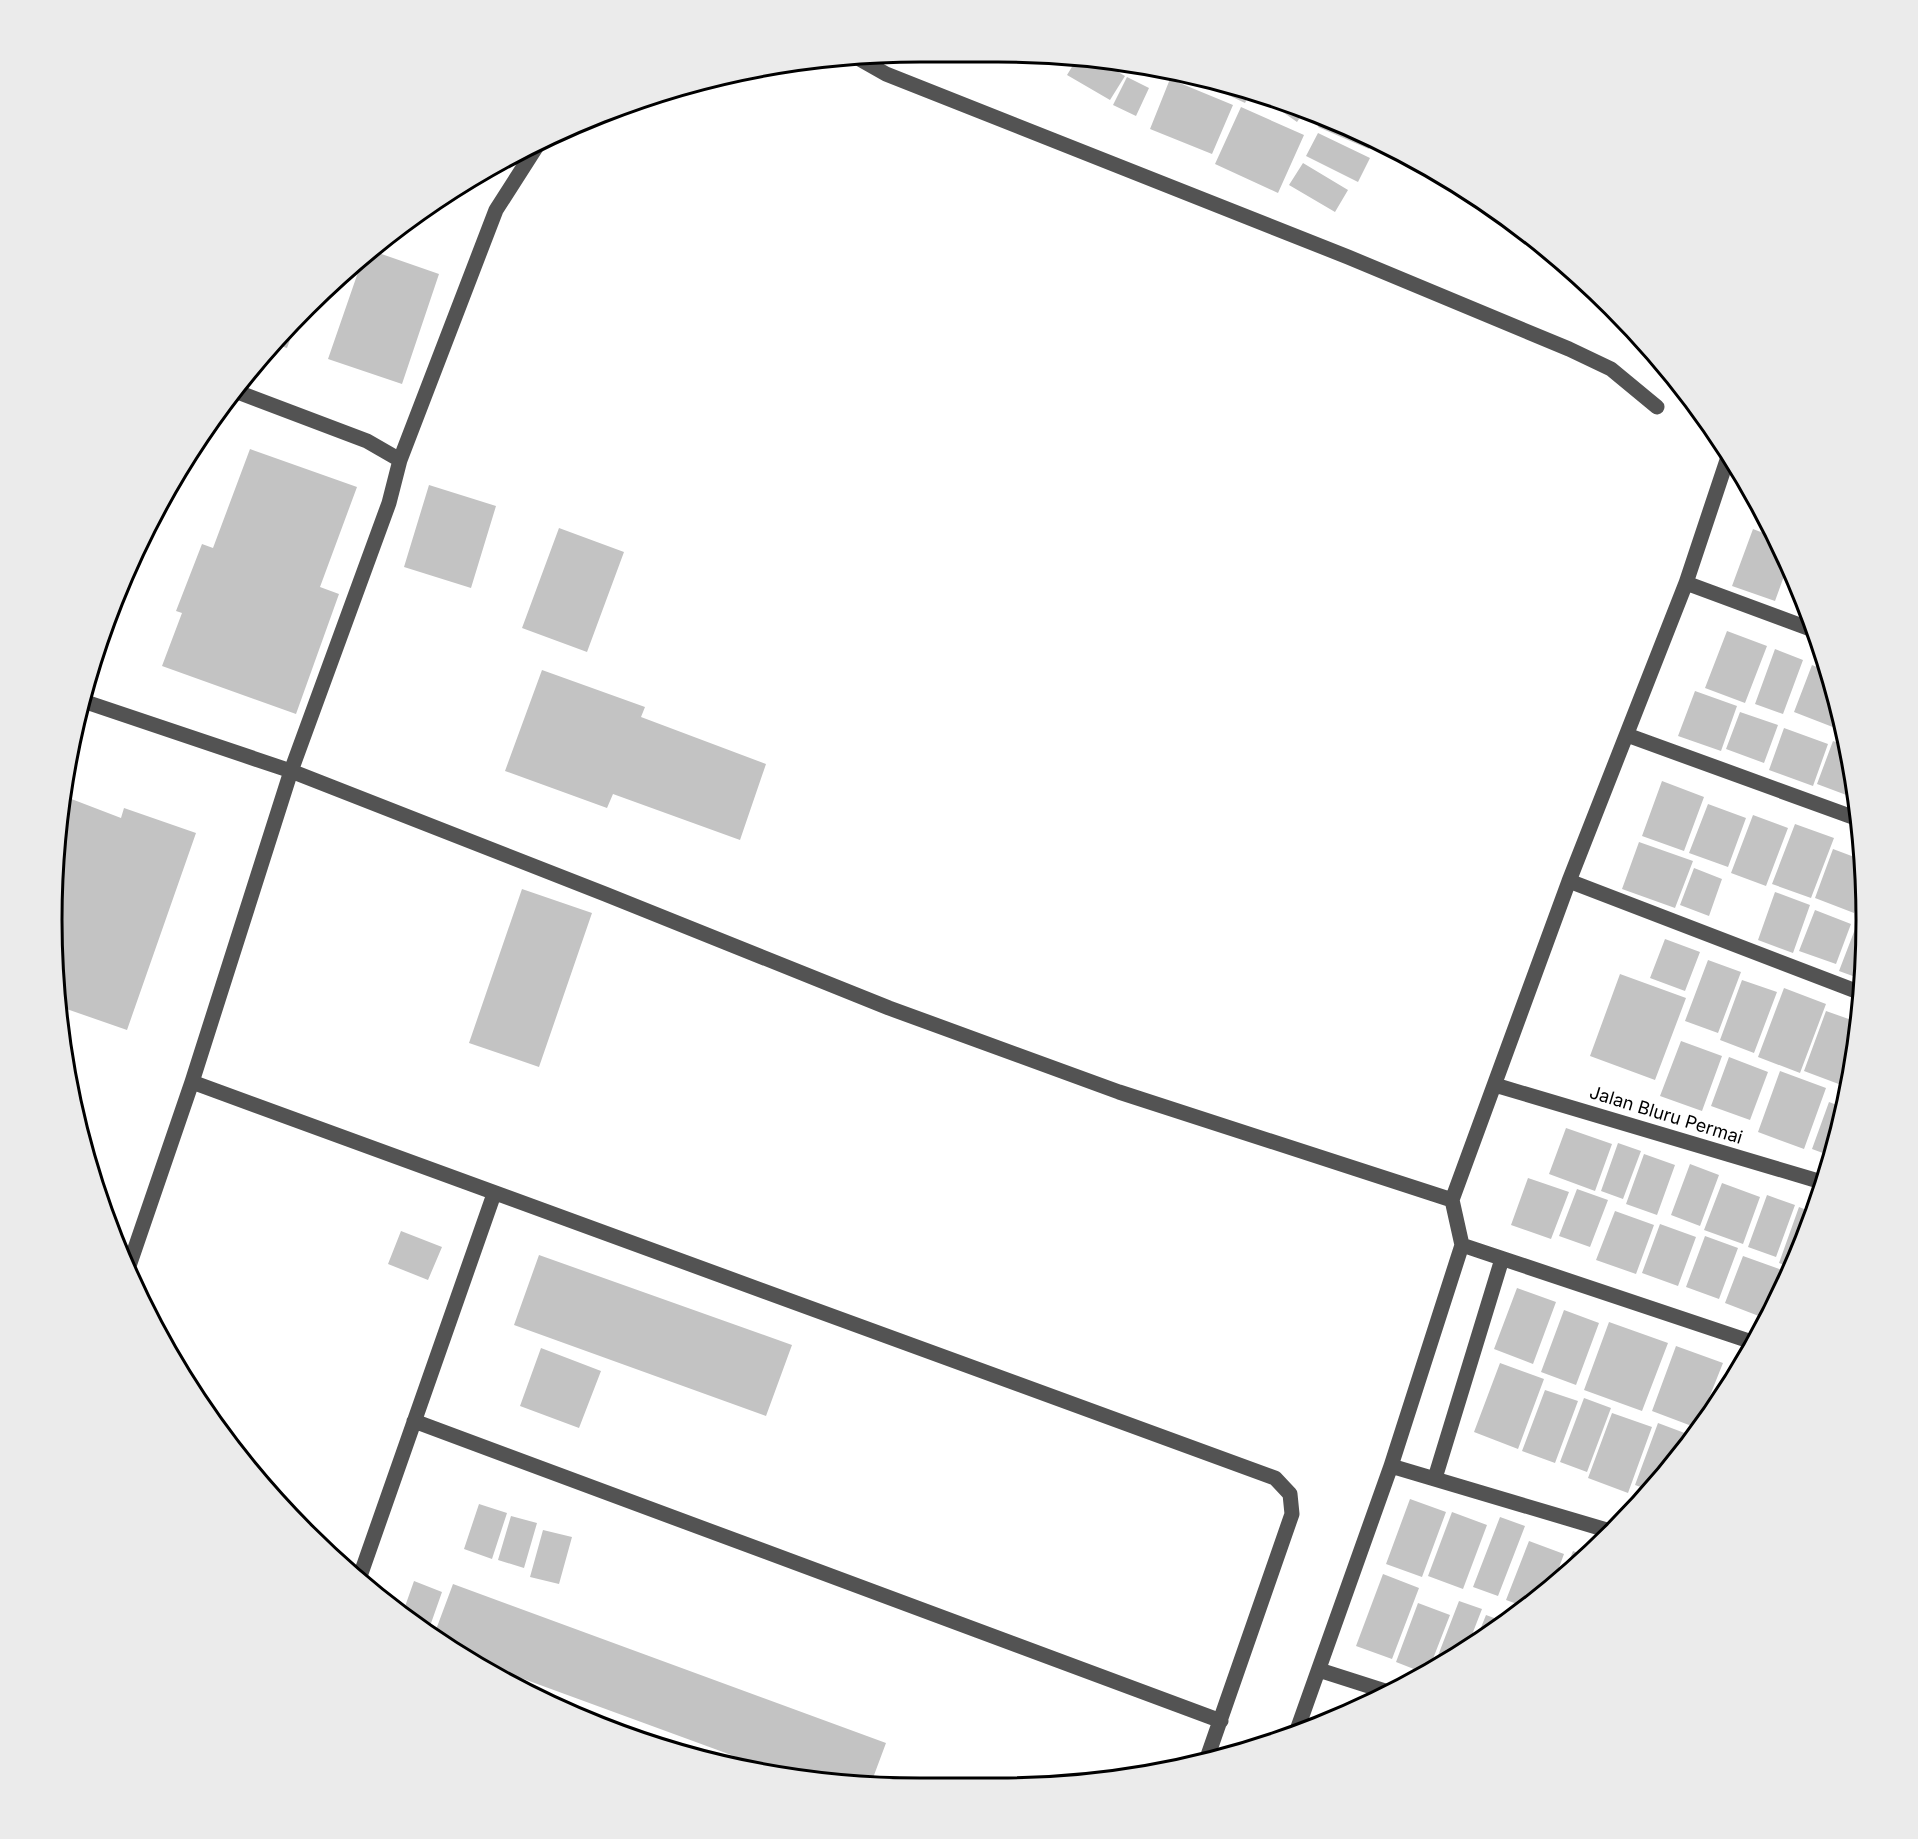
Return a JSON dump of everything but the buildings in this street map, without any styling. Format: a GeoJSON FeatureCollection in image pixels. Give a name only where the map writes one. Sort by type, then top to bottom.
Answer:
{"type":"FeatureCollection","features":[{"type":"Feature","properties":{"kind":"street"},"geometry":{"type":"LineString","coordinates":[[866,63],[886,74],[1304,239],[1569,349],[1611,369],[1657,407]]}},
{"type":"Feature","properties":{"kind":"street"},"geometry":{"type":"LineString","coordinates":[[132,1258],[192,1082],[291,771],[389,503],[400,460],[496,210],[532,154]]}},
{"type":"Feature","properties":{"kind":"street"},"geometry":{"type":"LineString","coordinates":[[242,394],[367,441],[400,460]]}},
{"type":"Feature","properties":{"kind":"street"},"geometry":{"type":"LineString","coordinates":[[1301,1722],[1391,1466],[1462,1245],[1452,1200],[1569,881],[1686,583],[1725,465]]}},
{"type":"Feature","properties":{"kind":"street"},"geometry":{"type":"LineString","coordinates":[[1686,583],[1805,627]]}},
{"type":"Feature","properties":{"kind":"street"},"geometry":{"type":"LineString","coordinates":[[90,703],[291,771],[911,1016],[1119,1092],[1452,1200]]}},
{"type":"Feature","properties":{"kind":"street"},"geometry":{"type":"LineString","coordinates":[[1627,735],[1850,816]]}},
{"type":"Feature","properties":{"kind":"street"},"geometry":{"type":"LineString","coordinates":[[1569,881],[1853,990]]}},
{"type":"Feature","properties":{"kind":"street"},"geometry":{"type":"LineString","coordinates":[[192,1082],[1275,1479],[1290,1494],[1292,1514],[1210,1751]]}},
{"type":"Feature","properties":{"kind":"street","name":"Jalan Bluru Permai"},"geometry":{"type":"LineString","coordinates":[[1495,1085],[1815,1180]]}},
{"type":"Feature","properties":{"kind":"street"},"geometry":{"type":"LineString","coordinates":[[362,1571],[494,1194]]}},
{"type":"Feature","properties":{"kind":"street"},"geometry":{"type":"LineString","coordinates":[[1462,1245],[1746,1340]]}},
{"type":"Feature","properties":{"kind":"street"},"geometry":{"type":"LineString","coordinates":[[1435,1479],[1502,1259]]}},
{"type":"Feature","properties":{"kind":"street"},"geometry":{"type":"LineString","coordinates":[[414,1421],[1221,1721]]}},
{"type":"Feature","properties":{"kind":"street"},"geometry":{"type":"LineString","coordinates":[[1391,1466],[1602,1529]]}},
{"type":"Feature","properties":{"kind":"street"},"geometry":{"type":"LineString","coordinates":[[1319,1670],[1378,1689]]}}]}
